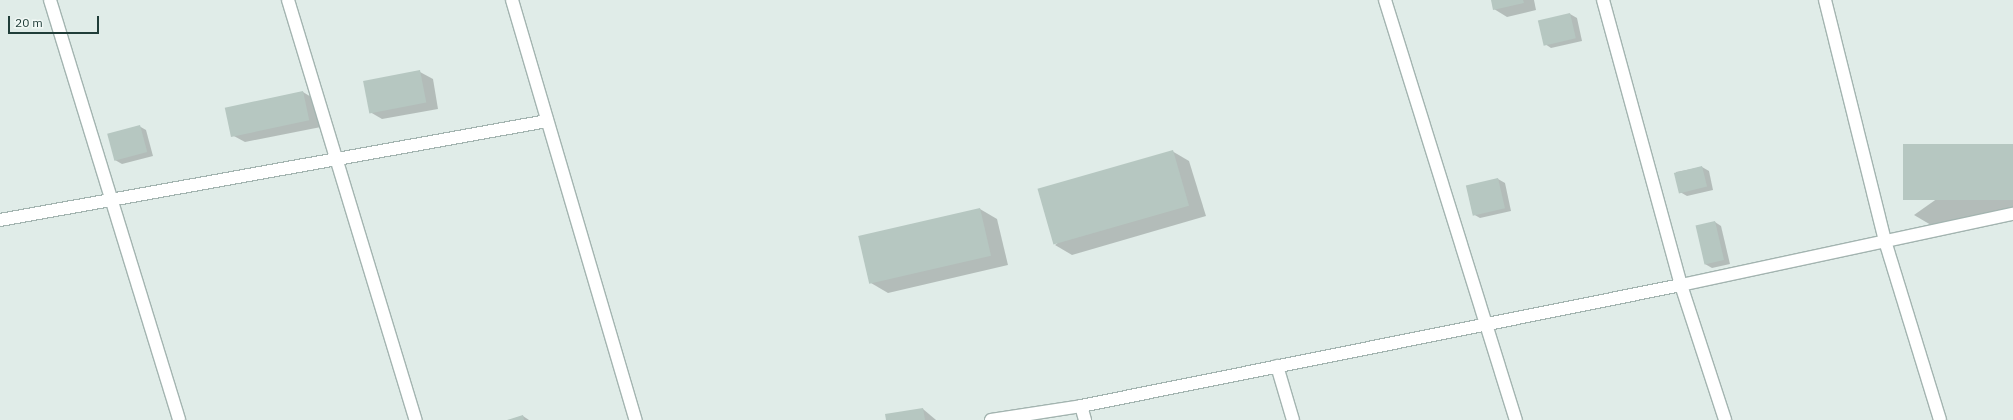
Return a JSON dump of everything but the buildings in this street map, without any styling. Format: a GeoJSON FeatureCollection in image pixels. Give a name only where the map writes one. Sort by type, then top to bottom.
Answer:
{"type":"FeatureCollection","features":[{"type":"Feature","properties":{"kind":"street"},"geometry":{"type":"LineString","coordinates":[[50,0],[179,420]]}},
{"type":"Feature","properties":{"kind":"street"},"geometry":{"type":"LineString","coordinates":[[288,0],[416,420]]}},
{"type":"Feature","properties":{"kind":"street"},"geometry":{"type":"LineString","coordinates":[[512,0],[636,420]]}},
{"type":"Feature","properties":{"kind":"street"},"geometry":{"type":"LineString","coordinates":[[1385,0],[1487,322],[1516,420]]}},
{"type":"Feature","properties":{"kind":"street"},"geometry":{"type":"LineString","coordinates":[[1603,0],[1682,285],[1725,420]]}},
{"type":"Feature","properties":{"kind":"street"},"geometry":{"type":"LineString","coordinates":[[1825,0],[1885,241],[1940,420]]}},
{"type":"Feature","properties":{"kind":"street"},"geometry":{"type":"LineString","coordinates":[[0,220],[547,121]]}},
{"type":"Feature","properties":{"kind":"street"},"geometry":{"type":"LineString","coordinates":[[991,420],[1081,406],[1487,322],[1682,285],[2013,214]]}},
{"type":"Feature","properties":{"kind":"street"},"geometry":{"type":"LineString","coordinates":[[1277,366],[1293,420]]}},
{"type":"Feature","properties":{"kind":"street"},"geometry":{"type":"LineString","coordinates":[[1081,406],[1085,420]]}}]}
